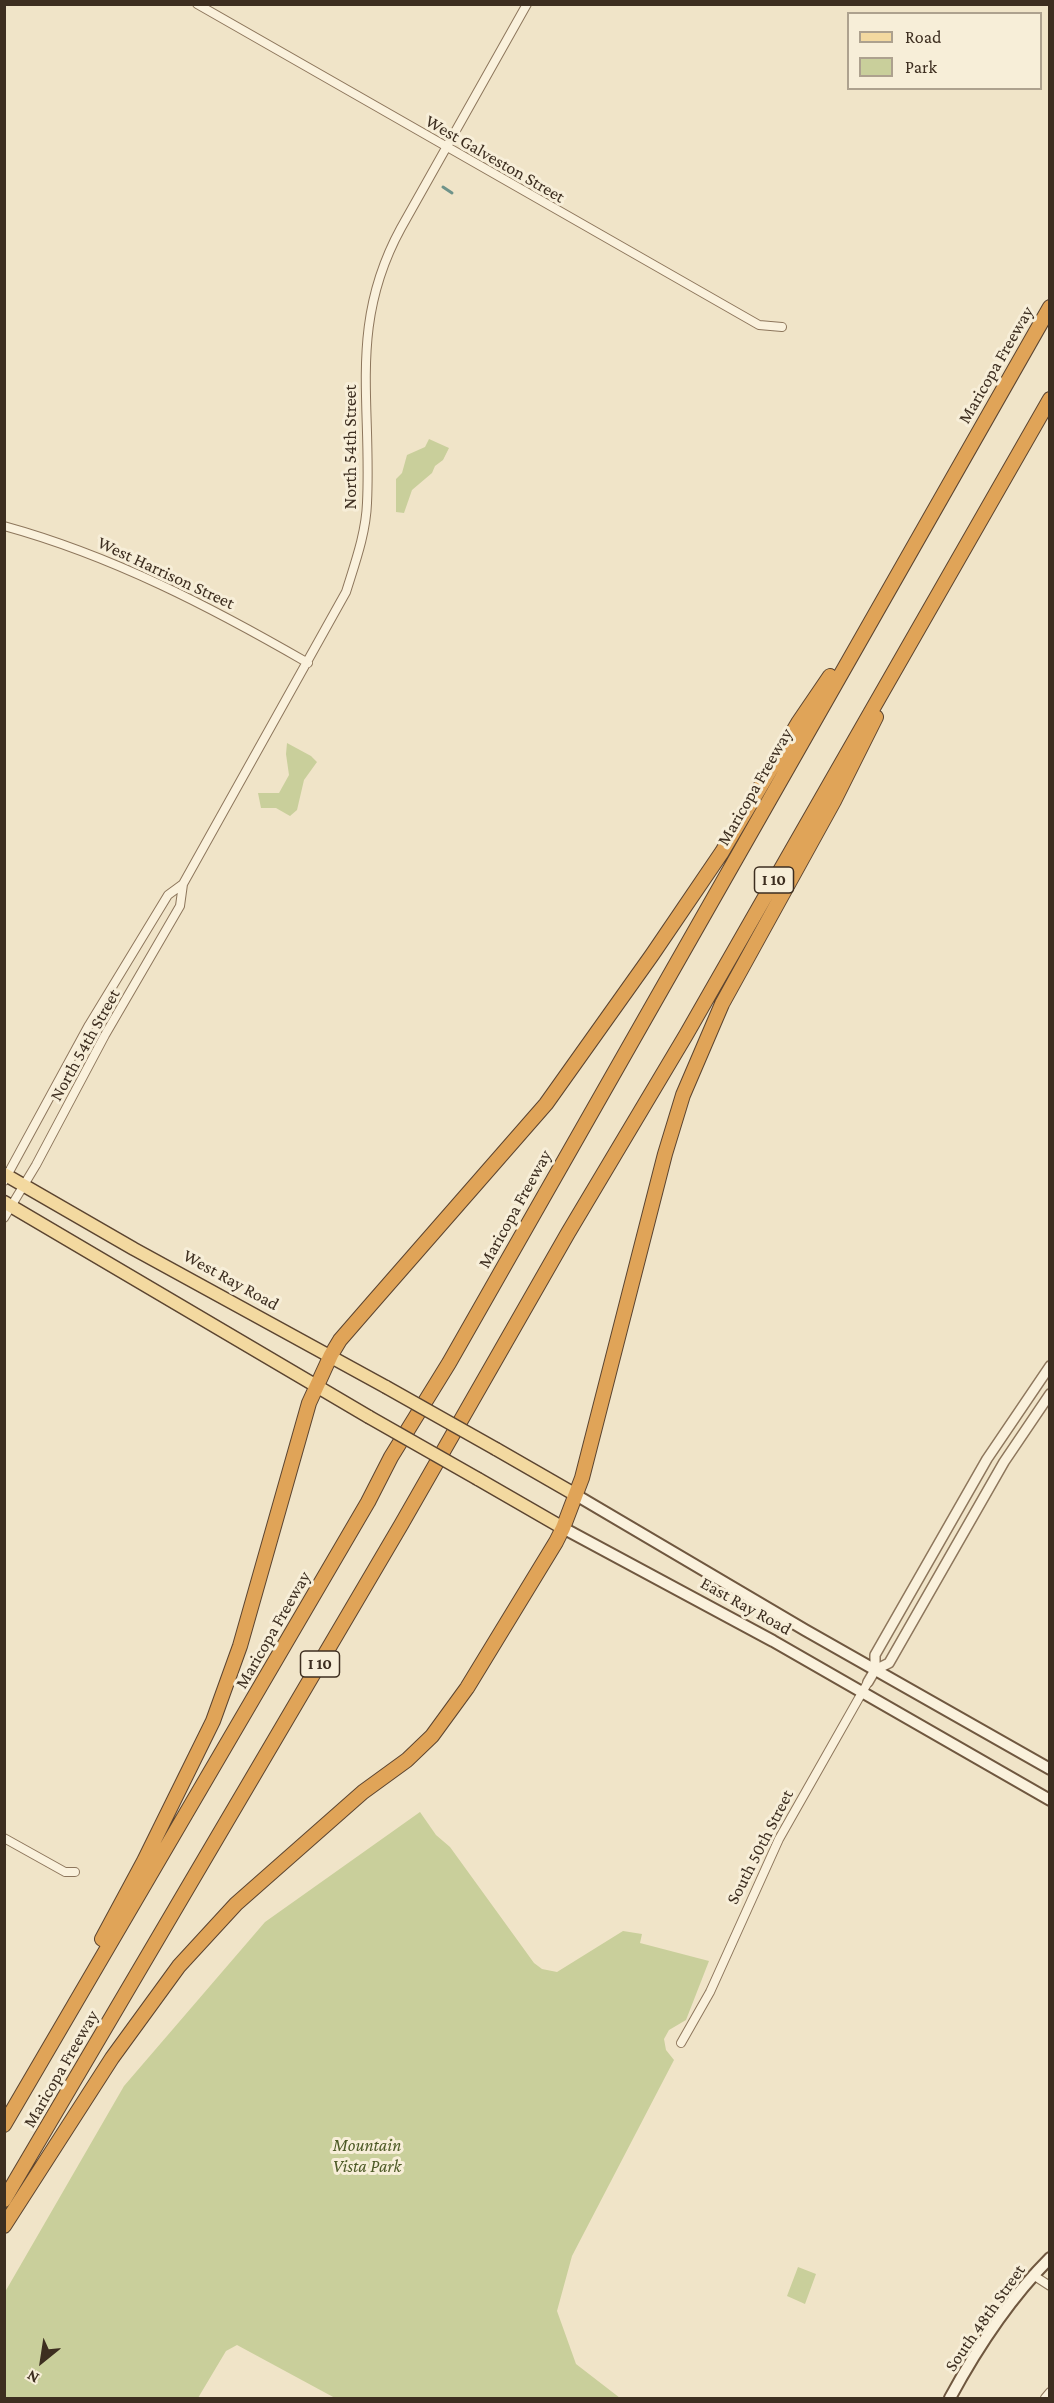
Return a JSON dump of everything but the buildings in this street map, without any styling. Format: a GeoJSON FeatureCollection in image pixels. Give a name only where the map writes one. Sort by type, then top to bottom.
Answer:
{"type":"FeatureCollection","features":[{"type":"Feature","properties":{"kind":"highway","name":"Maricopa Freeway"},"geometry":{"type":"LineString","coordinates":[[4,2125],[362,1512],[391,1457],[449,1363],[1050,307]]}},
{"type":"Feature","properties":{"kind":"highway","name":"Maricopa Freeway"},"geometry":{"type":"LineString","coordinates":[[4,2200],[402,1525],[1050,399]]}},
{"type":"Feature","properties":{"kind":"highway"},"geometry":{"type":"LineString","coordinates":[[50,2046],[213,1721],[240,1646],[302,1427],[316,1387],[331,1355],[373,1302],[546,1104],[722,852],[798,723],[877,611]]}},
{"type":"Feature","properties":{"kind":"highway"},"geometry":{"type":"LineString","coordinates":[[4,2226],[112,2058],[179,1966],[245,1896],[363,1792],[407,1760],[432,1736],[467,1688],[563,1528],[591,1445],[665,1154],[683,1095],[722,1004],[859,755],[915,633]]}},
{"type":"Feature","properties":{"kind":"main road","name":"West Ray Road"},"geometry":{"type":"LineString","coordinates":[[6,1177],[441,1418]]}},
{"type":"Feature","properties":{"kind":"main road"},"geometry":{"type":"LineString","coordinates":[[8,1204],[316,1387]]}},
{"type":"Feature","properties":{"kind":"main road","name":"East Ray Road"},"geometry":{"type":"LineString","coordinates":[[316,1387],[563,1528],[764,1636],[1050,1800]]}},
{"type":"Feature","properties":{"kind":"main road","name":"East Ray Road"},"geometry":{"type":"LineString","coordinates":[[441,1418],[1050,1769]]}},
{"type":"Feature","properties":{"kind":"main road","name":"South 48th Street"},"geometry":{"type":"LineString","coordinates":[[950,2398],[987,2337],[1033,2275],[1050,2258]]}},
{"type":"Feature","properties":{"kind":"street","name":"West Galveston Street"},"geometry":{"type":"LineString","coordinates":[[197,4],[445,148],[759,325],[782,327]]}},
{"type":"Feature","properties":{"kind":"street","name":"North 54th Street"},"geometry":{"type":"LineString","coordinates":[[4,1218],[8,1204],[24,1185],[105,1035],[180,906],[183,884],[346,592],[361,545],[367,504],[365,350],[374,296],[394,240],[527,4]]}},
{"type":"Feature","properties":{"kind":"street","name":"West Harrison Street"},"geometry":{"type":"LineString","coordinates":[[4,526],[36,534],[125,567],[189,597],[308,663]]}},
{"type":"Feature","properties":{"kind":"street","name":"North 54th Street"},"geometry":{"type":"LineString","coordinates":[[6,1177],[89,1025],[168,895],[183,884]]}},
{"type":"Feature","properties":{"kind":"street","name":"South 50th Street"},"geometry":{"type":"LineString","coordinates":[[681,2043],[710,1992],[779,1839],[875,1670],[875,1655],[987,1459],[1050,1366]]}},
{"type":"Feature","properties":{"kind":"street","name":"South 50th Street"},"geometry":{"type":"LineString","coordinates":[[875,1670],[890,1663],[1004,1462],[1050,1394]]}},
{"type":"Feature","properties":{"kind":"street"},"geometry":{"type":"LineString","coordinates":[[4,1838],[65,1872],[75,1872]]}},
{"type":"Feature","properties":{"kind":"street"},"geometry":{"type":"LineString","coordinates":[[1033,2275],[1050,2286]]}},
{"type":"Feature","properties":{"kind":"street"},"geometry":{"type":"LineString","coordinates":[[1045,2398],[1050,2392]]}},
{"type":"Feature","properties":{"kind":"green space"},"geometry":{"type":"Polygon","coordinates":[[[429,439],[449,448],[432,473],[412,490],[404,513],[396,512],[396,479],[402,473],[407,455],[425,447],[429,439]]]}},
{"type":"Feature","properties":{"kind":"green space"},"geometry":{"type":"Polygon","coordinates":[[[287,743],[311,756],[317,762],[304,780],[297,810],[290,816],[276,808],[261,808],[258,793],[279,793],[289,775],[287,743]]]}},
{"type":"Feature","properties":{"kind":"green space","name":"Mountain Vista Park"},"geometry":{"type":"Polygon","coordinates":[[[420,1812],[436,1835],[450,1847],[534,1963],[542,1969],[557,1972],[623,1931],[642,1934],[640,1943],[709,1961],[686,2020],[669,2030],[664,2039],[666,2050],[674,2060],[572,2256],[557,2311],[576,2364],[620,2398],[335,2398],[237,2345],[226,2351],[198,2398],[5,2398],[5,2292],[124,2086],[265,1922],[420,1812]]]}},
{"type":"Feature","properties":{"kind":"green space"},"geometry":{"type":"Polygon","coordinates":[[[798,2267],[816,2274],[805,2304],[787,2296],[798,2267]]]}},
{"type":"Feature","properties":{"kind":"waterway"},"geometry":{"type":"LineString","coordinates":[[443,187],[452,193]]}}]}
